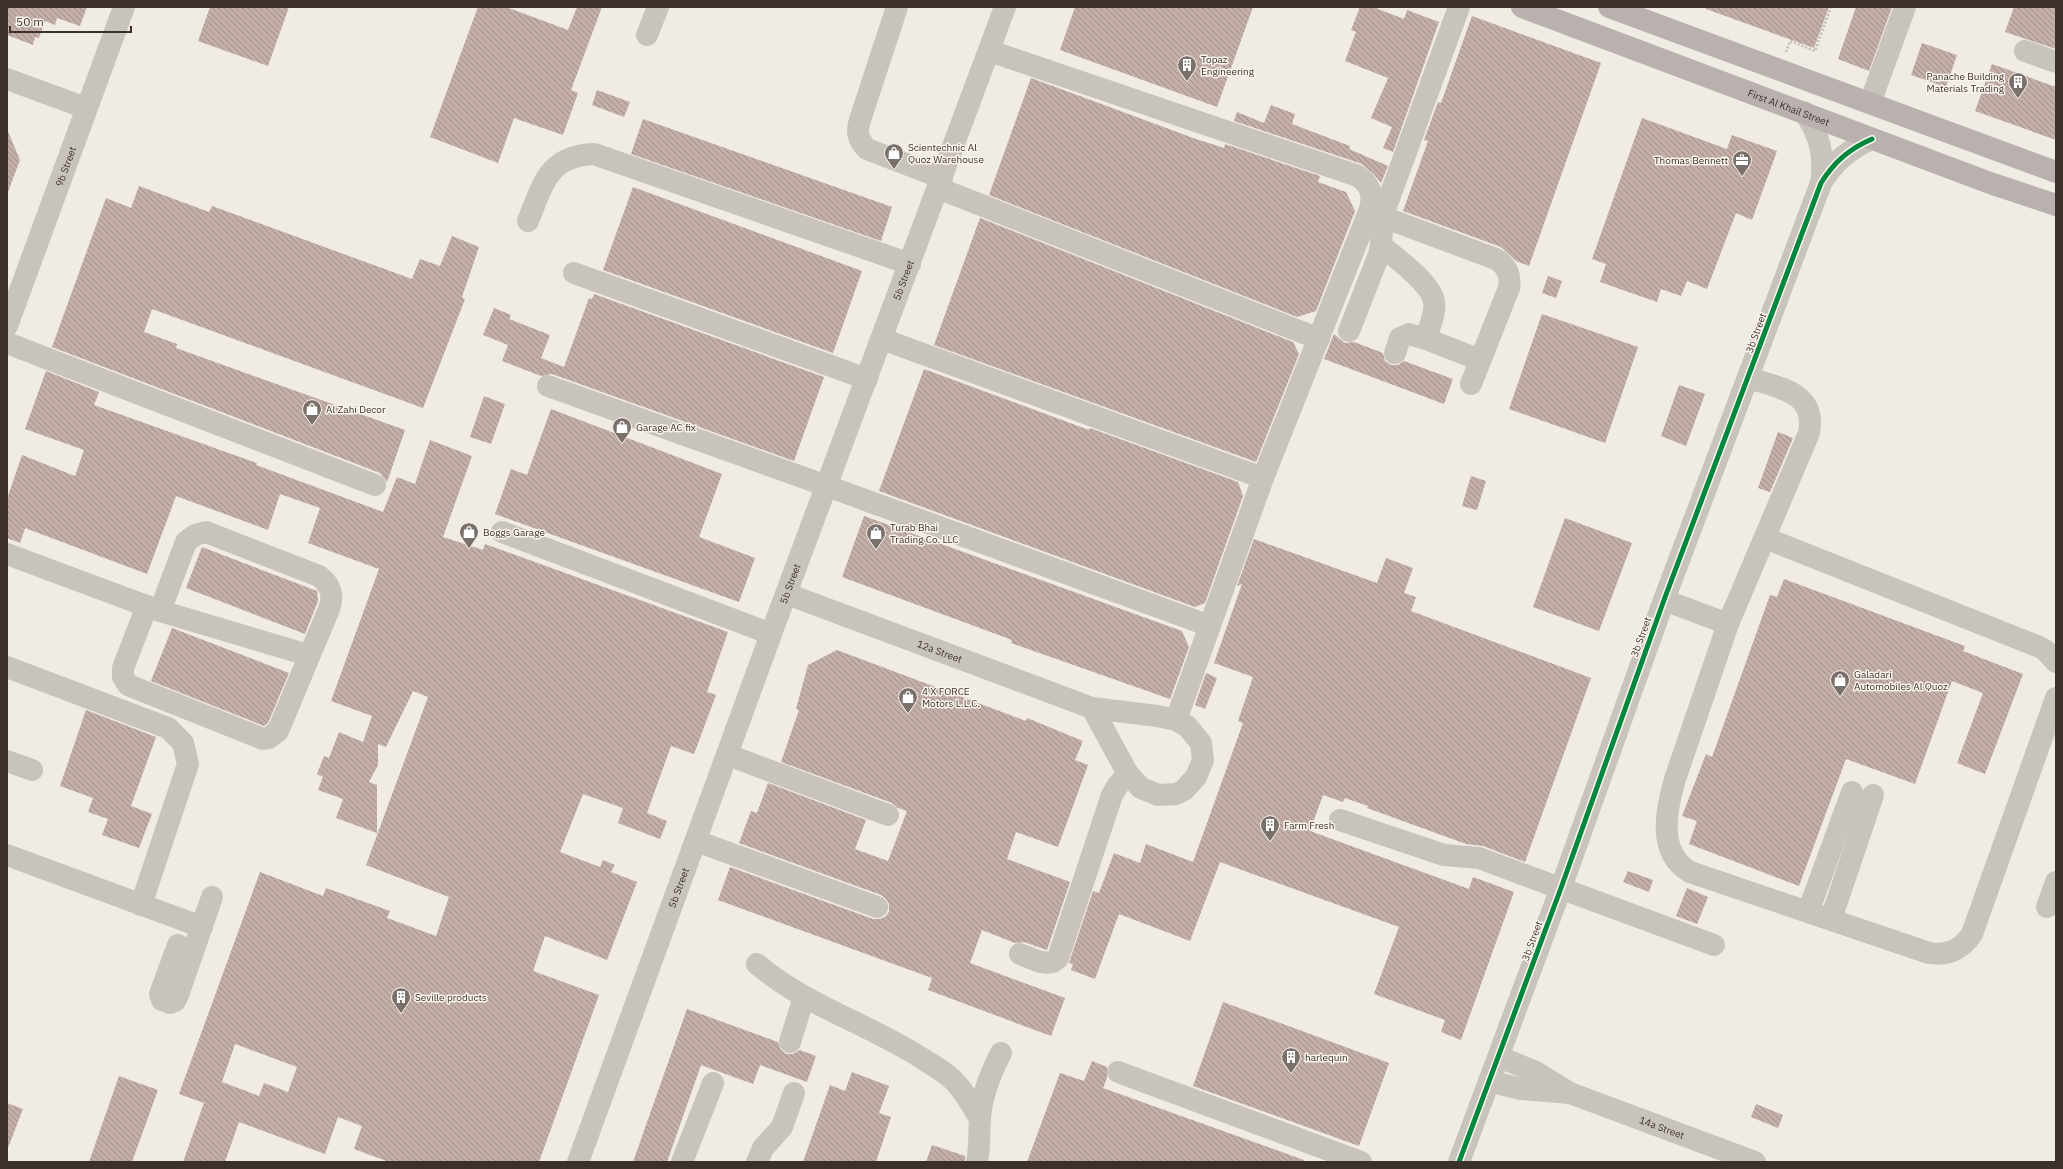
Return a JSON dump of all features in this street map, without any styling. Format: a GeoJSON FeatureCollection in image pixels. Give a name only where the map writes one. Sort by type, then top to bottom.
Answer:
{"type":"FeatureCollection","features":[{"type":"Feature","properties":{"kind":"main road","name":"First Al Khail Street"},"geometry":{"type":"LineString","coordinates":[[1522,7],[1990,183],[2056,205]]}},
{"type":"Feature","properties":{"kind":"main road"},"geometry":{"type":"LineString","coordinates":[[1609,7],[2056,172]]}},
{"type":"Feature","properties":{"kind":"street","name":"9b Street"},"geometry":{"type":"LineString","coordinates":[[7,326],[124,7]]}},
{"type":"Feature","properties":{"kind":"street"},"geometry":{"type":"LineString","coordinates":[[647,35],[658,7]]}},
{"type":"Feature","properties":{"kind":"street"},"geometry":{"type":"LineString","coordinates":[[897,7],[859,124],[858,136],[868,149],[940,183],[1319,339]]}},
{"type":"Feature","properties":{"kind":"street","name":"5b Street"},"geometry":{"type":"LineString","coordinates":[[578,1162],[771,634],[990,51],[1005,7]]}},
{"type":"Feature","properties":{"kind":"street"},"geometry":{"type":"LineString","coordinates":[[1349,331],[1382,246],[1383,217],[1459,7]]}},
{"type":"Feature","properties":{"kind":"street"},"geometry":{"type":"LineString","coordinates":[[1870,103],[1905,7]]}},
{"type":"Feature","properties":{"kind":"street"},"geometry":{"type":"LineString","coordinates":[[990,51],[1358,176],[1371,190],[1372,203],[1263,478],[1176,720]]}},
{"type":"Feature","properties":{"kind":"street"},"geometry":{"type":"LineString","coordinates":[[2025,51],[2056,62]]}},
{"type":"Feature","properties":{"kind":"street"},"geometry":{"type":"LineString","coordinates":[[7,79],[86,108]]}},
{"type":"Feature","properties":{"kind":"street","name":"3b Street"},"geometry":{"type":"LineString","coordinates":[[1804,112],[1813,124],[1821,146],[1823,168],[1821,183]]}},
{"type":"Feature","properties":{"kind":"street","name":"3b Street"},"geometry":{"type":"LineString","coordinates":[[1459,1162],[1561,888],[1664,600],[1749,378],[1821,183],[1828,171],[1847,152],[1872,139]]}},
{"type":"Feature","properties":{"kind":"street"},"geometry":{"type":"LineString","coordinates":[[528,221],[544,180],[553,168],[565,160],[579,155],[594,154],[910,264]]}},
{"type":"Feature","properties":{"kind":"street"},"geometry":{"type":"LineString","coordinates":[[1383,217],[1496,259],[1505,266],[1510,277],[1509,288],[1471,384]]}},
{"type":"Feature","properties":{"kind":"street"},"geometry":{"type":"LineString","coordinates":[[1382,246],[1427,286],[1433,295],[1434,311],[1426,339]]}},
{"type":"Feature","properties":{"kind":"street"},"geometry":{"type":"LineString","coordinates":[[574,273],[867,379]]}},
{"type":"Feature","properties":{"kind":"street"},"geometry":{"type":"LineString","coordinates":[[1395,353],[1398,342],[1404,335],[1409,334],[1480,360]]}},
{"type":"Feature","properties":{"kind":"street"},"geometry":{"type":"LineString","coordinates":[[882,339],[1263,478]]}},
{"type":"Feature","properties":{"kind":"street"},"geometry":{"type":"LineString","coordinates":[[7,343],[375,485]]}},
{"type":"Feature","properties":{"kind":"street"},"geometry":{"type":"LineString","coordinates":[[1749,378],[1792,393],[1803,401],[1810,415],[1809,433],[1728,624],[1670,798],[1666,830],[1669,847],[1676,862],[1690,872],[1937,955],[1954,952],[1967,941],[1975,926],[2056,700]]}},
{"type":"Feature","properties":{"kind":"street"},"geometry":{"type":"LineString","coordinates":[[548,386],[1210,626]]}},
{"type":"Feature","properties":{"kind":"street"},"geometry":{"type":"LineString","coordinates":[[502,532],[771,634]]}},
{"type":"Feature","properties":{"kind":"street"},"geometry":{"type":"LineString","coordinates":[[200,533],[211,533],[319,576],[327,584],[332,596],[331,602],[278,731],[269,738],[258,738],[128,685],[123,677],[123,668],[153,609],[186,542],[200,533]]}},
{"type":"Feature","properties":{"kind":"street"},"geometry":{"type":"LineString","coordinates":[[1765,538],[2037,646],[2052,656],[2056,662]]}},
{"type":"Feature","properties":{"kind":"street"},"geometry":{"type":"LineString","coordinates":[[7,554],[153,609],[308,655]]}},
{"type":"Feature","properties":{"kind":"street","name":"12a Street"},"geometry":{"type":"LineString","coordinates":[[787,594],[1092,708],[1157,716],[1176,720],[1187,726],[1201,743],[1203,751],[1201,769],[1191,784],[1176,794],[1158,795],[1141,788],[1128,774],[1092,708]]}},
{"type":"Feature","properties":{"kind":"street"},"geometry":{"type":"LineString","coordinates":[[1664,600],[1728,624]]}},
{"type":"Feature","properties":{"kind":"street"},"geometry":{"type":"LineString","coordinates":[[7,667],[168,728],[183,743],[186,750],[188,764],[141,904]]}},
{"type":"Feature","properties":{"kind":"street"},"geometry":{"type":"LineString","coordinates":[[728,755],[888,815]]}},
{"type":"Feature","properties":{"kind":"street"},"geometry":{"type":"LineString","coordinates":[[7,761],[32,770]]}},
{"type":"Feature","properties":{"kind":"street"},"geometry":{"type":"LineString","coordinates":[[1020,954],[1048,963],[1055,961],[1058,958],[1112,795],[1118,785],[1128,774]]}},
{"type":"Feature","properties":{"kind":"street"},"geometry":{"type":"LineString","coordinates":[[1808,912],[1852,792]]}},
{"type":"Feature","properties":{"kind":"street"},"geometry":{"type":"LineString","coordinates":[[1831,919],[1873,795]]}},
{"type":"Feature","properties":{"kind":"street"},"geometry":{"type":"LineString","coordinates":[[1340,820],[1444,855],[1479,858],[1714,945]]}},
{"type":"Feature","properties":{"kind":"street"},"geometry":{"type":"LineString","coordinates":[[696,841],[877,907]]}},
{"type":"Feature","properties":{"kind":"street"},"geometry":{"type":"LineString","coordinates":[[7,856],[202,927]]}},
{"type":"Feature","properties":{"kind":"street"},"geometry":{"type":"LineString","coordinates":[[2047,907],[2056,882]]}},
{"type":"Feature","properties":{"kind":"street"},"geometry":{"type":"LineString","coordinates":[[178,945],[160,994],[162,1000],[170,1002],[175,1001],[178,996],[212,897]]}},
{"type":"Feature","properties":{"kind":"street"},"geometry":{"type":"LineString","coordinates":[[757,964],[771,977],[804,997],[870,1029],[909,1050],[940,1070],[962,1089],[980,1119]]}},
{"type":"Feature","properties":{"kind":"street"},"geometry":{"type":"LineString","coordinates":[[790,1042],[804,997]]}},
{"type":"Feature","properties":{"kind":"street"},"geometry":{"type":"LineString","coordinates":[[977,1162],[980,1143],[980,1119],[986,1085],[1001,1054]]}},
{"type":"Feature","properties":{"kind":"street","name":"14a Street"},"geometry":{"type":"LineString","coordinates":[[1499,1057],[1536,1072],[1570,1093],[1755,1162]]}},
{"type":"Feature","properties":{"kind":"street"},"geometry":{"type":"LineString","coordinates":[[1118,1072],[1361,1162]]}},
{"type":"Feature","properties":{"kind":"street","name":"14a Street"},"geometry":{"type":"LineString","coordinates":[[1489,1081],[1532,1091],[1570,1093]]}},
{"type":"Feature","properties":{"kind":"street"},"geometry":{"type":"LineString","coordinates":[[682,1162],[713,1083]]}},
{"type":"Feature","properties":{"kind":"street"},"geometry":{"type":"LineString","coordinates":[[757,1162],[763,1148],[782,1127],[794,1093]]}},
{"type":"Feature","properties":{"kind":"path"},"geometry":{"type":"LineString","coordinates":[[1779,70],[1790,41],[1815,51],[1831,7]]}},
{"type":"Feature","properties":{"kind":"building"},"geometry":{"type":"Polygon","coordinates":[[[7,7],[87,7],[80,26],[57,18],[55,25],[45,21],[39,38],[35,37],[33,45],[7,35],[7,7]]]}},
{"type":"Feature","properties":{"kind":"building"},"geometry":{"type":"Polygon","coordinates":[[[210,7],[289,7],[268,66],[198,41],[210,7]]]}},
{"type":"Feature","properties":{"kind":"building"},"geometry":{"type":"Polygon","coordinates":[[[478,7],[506,7],[568,30],[577,7],[602,7],[571,90],[578,93],[563,135],[514,118],[498,163],[430,137],[478,7]]]}},
{"type":"Feature","properties":{"kind":"building","name":"Topaz Engineering"},"geometry":{"type":"Polygon","coordinates":[[[1075,7],[1253,7],[1217,107],[1060,50],[1075,7]]]}},
{"type":"Feature","properties":{"kind":"building"},"geometry":{"type":"Polygon","coordinates":[[[1360,7],[1373,7],[1404,19],[1407,10],[1439,22],[1393,152],[1383,148],[1392,127],[1371,118],[1388,78],[1345,61],[1356,32],[1351,30],[1360,7]]]}},
{"type":"Feature","properties":{"kind":"building"},"geometry":{"type":"Polygon","coordinates":[[[1706,7],[1829,7],[1814,48],[1706,9],[1706,7]]]}},
{"type":"Feature","properties":{"kind":"building"},"geometry":{"type":"Polygon","coordinates":[[[1856,7],[1892,7],[1869,71],[1838,59],[1856,7]]]}},
{"type":"Feature","properties":{"kind":"building"},"geometry":{"type":"Polygon","coordinates":[[[2014,7],[2056,7],[2056,49],[2005,32],[2014,7]]]}},
{"type":"Feature","properties":{"kind":"building"},"geometry":{"type":"Polygon","coordinates":[[[1472,16],[1601,63],[1529,266],[1516,261],[1501,247],[1403,211],[1428,141],[1424,140],[1438,102],[1441,103],[1472,16]]]}},
{"type":"Feature","properties":{"kind":"building"},"geometry":{"type":"Polygon","coordinates":[[[1922,43],[1957,55],[1946,87],[1911,75],[1922,43]]]}},
{"type":"Feature","properties":{"kind":"building","name":"Panache Building Materials Trading"},"geometry":{"type":"Polygon","coordinates":[[[1992,64],[2056,87],[2056,140],[1975,111],[1992,64]]]}},
{"type":"Feature","properties":{"kind":"building"},"geometry":{"type":"Polygon","coordinates":[[[1031,78],[1196,139],[1224,148],[1225,144],[1320,176],[1318,182],[1346,192],[1355,211],[1316,311],[1297,317],[989,195],[1031,78]]]}},
{"type":"Feature","properties":{"kind":"building"},"geometry":{"type":"Polygon","coordinates":[[[597,90],[630,102],[624,117],[592,105],[597,90]]]}},
{"type":"Feature","properties":{"kind":"building"},"geometry":{"type":"Polygon","coordinates":[[[1271,105],[1295,114],[1292,124],[1350,146],[1349,149],[1388,166],[1381,183],[1374,174],[1362,164],[1234,121],[1237,112],[1264,123],[1271,105]]]}},
{"type":"Feature","properties":{"kind":"building"},"geometry":{"type":"Polygon","coordinates":[[[1642,118],[1727,149],[1732,135],[1777,151],[1752,220],[1736,213],[1707,289],[1687,281],[1681,296],[1661,289],[1657,302],[1600,282],[1606,264],[1592,259],[1642,118]]]}},
{"type":"Feature","properties":{"kind":"building"},"geometry":{"type":"Polygon","coordinates":[[[643,119],[892,207],[881,241],[631,154],[643,119]]]}},
{"type":"Feature","properties":{"kind":"building"},"geometry":{"type":"Polygon","coordinates":[[[7,129],[20,160],[8,192],[7,192],[7,129]]]}},
{"type":"Feature","properties":{"kind":"building"},"geometry":{"type":"Polygon","coordinates":[[[139,186],[209,212],[212,206],[412,279],[420,259],[440,266],[452,236],[479,247],[462,297],[465,299],[423,408],[152,309],[144,332],[177,344],[176,348],[405,430],[387,482],[380,473],[52,347],[106,198],[131,208],[139,186]]]}},
{"type":"Feature","properties":{"kind":"building"},"geometry":{"type":"Polygon","coordinates":[[[633,187],[862,271],[833,353],[603,270],[633,187]]]}},
{"type":"Feature","properties":{"kind":"building"},"geometry":{"type":"Polygon","coordinates":[[[980,218],[1293,342],[1299,354],[1256,462],[934,345],[980,218]]]}},
{"type":"Feature","properties":{"kind":"building"},"geometry":{"type":"Polygon","coordinates":[[[1548,276],[1562,281],[1556,298],[1542,293],[1548,276]]]}},
{"type":"Feature","properties":{"kind":"building"},"geometry":{"type":"Polygon","coordinates":[[[594,294],[824,377],[794,461],[552,374],[541,376],[502,361],[508,345],[483,335],[494,308],[511,315],[509,319],[550,335],[541,358],[564,367],[589,298],[592,299],[594,294]]]}},
{"type":"Feature","properties":{"kind":"building"},"geometry":{"type":"Polygon","coordinates":[[[1542,314],[1638,347],[1605,443],[1509,409],[1542,314]]]}},
{"type":"Feature","properties":{"kind":"building"},"geometry":{"type":"Polygon","coordinates":[[[1334,334],[1345,343],[1354,342],[1383,353],[1385,361],[1391,365],[1398,365],[1404,361],[1453,379],[1444,404],[1324,359],[1334,334]]]}},
{"type":"Feature","properties":{"kind":"building"},"geometry":{"type":"Polygon","coordinates":[[[924,369],[1089,430],[1090,428],[1238,482],[1243,496],[1205,603],[1195,607],[879,491],[924,369]]]}},
{"type":"Feature","properties":{"kind":"building"},"geometry":{"type":"Polygon","coordinates":[[[46,371],[99,392],[94,405],[257,463],[256,465],[383,512],[397,477],[415,484],[430,440],[472,456],[443,537],[483,550],[485,544],[728,632],[707,692],[716,695],[694,754],[671,746],[647,813],[667,821],[660,839],[618,823],[623,808],[583,794],[560,852],[600,867],[603,860],[615,865],[611,872],[637,882],[607,960],[545,936],[533,971],[599,995],[539,1162],[389,1162],[354,1149],[362,1126],[338,1117],[325,1154],[239,1122],[225,1162],[183,1162],[204,1103],[179,1094],[260,872],[323,896],[326,888],[390,911],[387,918],[436,936],[449,897],[366,865],[428,697],[413,691],[386,747],[378,744],[378,765],[369,782],[377,785],[377,833],[336,818],[343,799],[318,790],[323,777],[317,774],[324,756],[329,758],[339,732],[363,742],[372,716],[331,701],[379,569],[308,543],[320,508],[280,494],[268,530],[176,496],[147,574],[25,528],[20,543],[7,538],[7,499],[22,455],[75,476],[84,450],[25,429],[46,371]],[[235,1044],[222,1082],[259,1096],[264,1083],[288,1092],[297,1067],[235,1044]]]}},
{"type":"Feature","properties":{"kind":"building"},"geometry":{"type":"Polygon","coordinates":[[[1679,385],[1705,394],[1686,446],[1661,436],[1679,385]]]}},
{"type":"Feature","properties":{"kind":"building"},"geometry":{"type":"Polygon","coordinates":[[[484,396],[505,404],[491,444],[470,437],[484,396]]]}},
{"type":"Feature","properties":{"kind":"building"},"geometry":{"type":"Polygon","coordinates":[[[551,409],[722,474],[699,537],[755,558],[739,602],[495,514],[511,469],[527,475],[551,409]]]}},
{"type":"Feature","properties":{"kind":"building"},"geometry":{"type":"Polygon","coordinates":[[[1778,432],[1793,438],[1770,492],[1758,488],[1778,432]]]}},
{"type":"Feature","properties":{"kind":"building"},"geometry":{"type":"Polygon","coordinates":[[[1471,476],[1486,481],[1477,510],[1462,506],[1471,476]]]}},
{"type":"Feature","properties":{"kind":"building"},"geometry":{"type":"Polygon","coordinates":[[[864,516],[1182,631],[1189,647],[1170,699],[1011,643],[1012,640],[842,577],[864,516]]]}},
{"type":"Feature","properties":{"kind":"building"},"geometry":{"type":"Polygon","coordinates":[[[1565,518],[1632,543],[1599,631],[1533,607],[1565,518]]]}},
{"type":"Feature","properties":{"kind":"building"},"geometry":{"type":"Polygon","coordinates":[[[1254,539],[1377,583],[1386,558],[1413,568],[1404,593],[1416,597],[1411,611],[1591,678],[1525,862],[1483,846],[1466,844],[1367,808],[1368,806],[1345,798],[1343,802],[1323,795],[1310,831],[1469,889],[1473,877],[1514,892],[1461,1040],[1441,1032],[1445,1020],[1374,994],[1399,927],[1220,862],[1190,941],[1119,914],[1095,979],[1071,970],[1073,964],[1069,963],[1093,891],[1099,893],[1114,853],[1140,863],[1146,844],[1193,862],[1243,723],[1238,721],[1253,677],[1214,663],[1242,584],[1237,586],[1254,539]]]}},
{"type":"Feature","properties":{"kind":"building"},"geometry":{"type":"Polygon","coordinates":[[[202,547],[317,591],[318,601],[305,634],[186,588],[202,547]]]}},
{"type":"Feature","properties":{"kind":"building","name":"Galadari Automobiles Al Quoz"},"geometry":{"type":"Polygon","coordinates":[[[1784,579],[1965,646],[1963,651],[2023,674],[1985,774],[1957,763],[1983,693],[1952,681],[1915,784],[1846,759],[1799,886],[1689,844],[1697,821],[1682,816],[1706,754],[1712,757],[1770,595],[1777,597],[1784,579]]]}},
{"type":"Feature","properties":{"kind":"building"},"geometry":{"type":"Polygon","coordinates":[[[172,628],[289,673],[268,723],[264,726],[151,681],[172,628]]]}},
{"type":"Feature","properties":{"kind":"building"},"geometry":{"type":"Polygon","coordinates":[[[837,650],[1026,721],[1027,718],[1083,741],[1075,760],[1088,765],[1058,847],[1016,832],[1007,859],[1070,882],[1047,950],[1024,942],[1015,943],[982,930],[970,963],[1065,998],[1051,1036],[928,990],[932,978],[718,900],[730,867],[873,919],[885,917],[889,912],[889,904],[881,895],[739,843],[751,811],[757,813],[768,783],[866,820],[855,849],[888,861],[907,811],[898,808],[892,803],[781,762],[799,710],[796,709],[808,665],[837,650]]]}},
{"type":"Feature","properties":{"kind":"building"},"geometry":{"type":"Polygon","coordinates":[[[1206,673],[1217,678],[1205,709],[1195,705],[1206,673]]]}},
{"type":"Feature","properties":{"kind":"building"},"geometry":{"type":"Polygon","coordinates":[[[86,710],[156,737],[131,806],[152,814],[139,848],[102,835],[108,819],[88,812],[93,798],[60,786],[86,710]]]}},
{"type":"Feature","properties":{"kind":"building"},"geometry":{"type":"Polygon","coordinates":[[[1628,871],[1653,880],[1649,892],[1623,882],[1628,871]]]}},
{"type":"Feature","properties":{"kind":"building"},"geometry":{"type":"Polygon","coordinates":[[[1687,888],[1708,897],[1697,924],[1676,916],[1687,888]]]}},
{"type":"Feature","properties":{"kind":"building","name":"harlequin"},"geometry":{"type":"Polygon","coordinates":[[[1223,1002],[1389,1063],[1359,1146],[1193,1086],[1223,1002]]]}},
{"type":"Feature","properties":{"kind":"building"},"geometry":{"type":"Polygon","coordinates":[[[687,1009],[778,1042],[781,1050],[786,1054],[793,1054],[800,1050],[816,1056],[807,1082],[760,1065],[753,1084],[701,1065],[667,1162],[633,1162],[687,1009]]]}},
{"type":"Feature","properties":{"kind":"building"},"geometry":{"type":"Polygon","coordinates":[[[1092,1061],[1107,1067],[1107,1078],[1103,1088],[1304,1160],[1304,1162],[1027,1162],[1060,1073],[1084,1081],[1092,1061]]]}},
{"type":"Feature","properties":{"kind":"building"},"geometry":{"type":"Polygon","coordinates":[[[852,1072],[889,1086],[879,1113],[891,1117],[876,1162],[803,1162],[830,1085],[845,1091],[852,1072]]]}},
{"type":"Feature","properties":{"kind":"building"},"geometry":{"type":"Polygon","coordinates":[[[119,1076],[158,1090],[132,1162],[89,1162],[119,1076]]]}},
{"type":"Feature","properties":{"kind":"building"},"geometry":{"type":"Polygon","coordinates":[[[7,1103],[23,1109],[8,1148],[7,1147],[7,1103]]]}},
{"type":"Feature","properties":{"kind":"building"},"geometry":{"type":"Polygon","coordinates":[[[1756,1104],[1783,1115],[1778,1128],[1751,1117],[1756,1104]]]}},
{"type":"Feature","properties":{"kind":"building"},"geometry":{"type":"Polygon","coordinates":[[[932,1145],[965,1156],[965,1162],[926,1162],[932,1145]]]}},
{"type":"Feature","properties":{"kind":"cycle path"},"geometry":{"type":"LineString","coordinates":[[1459,1162],[1561,888],[1664,600],[1821,183],[1837,162],[1856,147],[1872,139]]}},
{"type":"Feature","properties":{"kind":"place","name":"Topaz Engineering"},"geometry":{"type":"Point","coordinates":[1187,82]}},
{"type":"Feature","properties":{"kind":"place","name":"Panache Building Materials Trading"},"geometry":{"type":"Point","coordinates":[2018,99]}},
{"type":"Feature","properties":{"kind":"place","name":"Scientechnic Al Quoz Warehouse"},"geometry":{"type":"Point","coordinates":[894,170]}},
{"type":"Feature","properties":{"kind":"place","name":"Thomas Bennett"},"geometry":{"type":"Point","coordinates":[1742,177]}},
{"type":"Feature","properties":{"kind":"place","name":"Al Zahi Decor"},"geometry":{"type":"Point","coordinates":[312,426]}},
{"type":"Feature","properties":{"kind":"place","name":"Garage AC fix"},"geometry":{"type":"Point","coordinates":[622,444]}},
{"type":"Feature","properties":{"kind":"place","name":"Boggs Garage"},"geometry":{"type":"Point","coordinates":[469,549]}},
{"type":"Feature","properties":{"kind":"place","name":"Turab Bhai Trading Co. LLC"},"geometry":{"type":"Point","coordinates":[876,550]}},
{"type":"Feature","properties":{"kind":"place","name":"Galadari Automobiles Al Quoz"},"geometry":{"type":"Point","coordinates":[1840,697]}},
{"type":"Feature","properties":{"kind":"place","name":"4 X FORCE Motors L.L.C."},"geometry":{"type":"Point","coordinates":[908,714]}},
{"type":"Feature","properties":{"kind":"place","name":"Farm Fresh"},"geometry":{"type":"Point","coordinates":[1270,842]}},
{"type":"Feature","properties":{"kind":"place","name":"Seville products"},"geometry":{"type":"Point","coordinates":[401,1014]}},
{"type":"Feature","properties":{"kind":"place","name":"harlequin"},"geometry":{"type":"Point","coordinates":[1291,1074]}}]}
